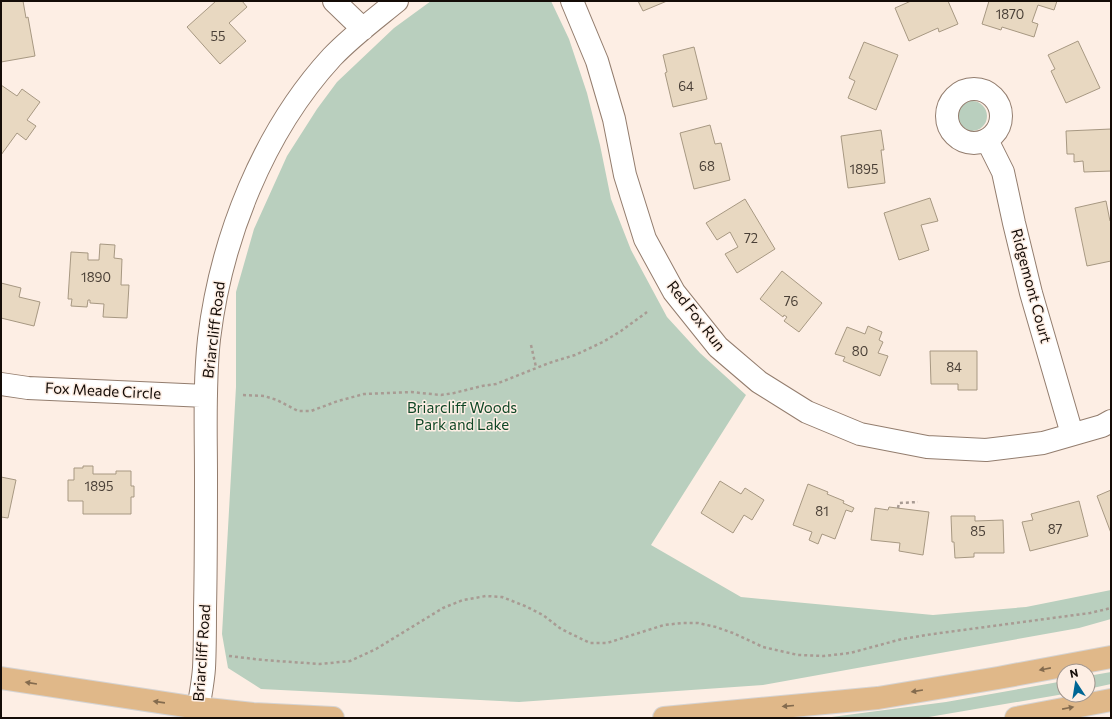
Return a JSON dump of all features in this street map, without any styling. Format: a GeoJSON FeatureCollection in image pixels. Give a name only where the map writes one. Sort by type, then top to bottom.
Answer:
{"type":"FeatureCollection","features":[{"type":"Feature","properties":{"kind":"main road"},"geometry":{"type":"LineString","coordinates":[[664,718],[878,698],[1111,657]]}},
{"type":"Feature","properties":{"kind":"main road"},"geometry":{"type":"LineString","coordinates":[[1,678],[197,713],[333,718]]}},
{"type":"Feature","properties":{"kind":"main road"},"geometry":{"type":"LineString","coordinates":[[1016,718],[1111,700]]}},
{"type":"Feature","properties":{"kind":"street"},"geometry":{"type":"LineString","coordinates":[[334,1],[363,29]]}},
{"type":"Feature","properties":{"kind":"street","name":"Briarcliff Road"},"geometry":{"type":"LineString","coordinates":[[197,713],[204,667],[206,396],[209,341],[219,280],[226,253],[238,218],[262,160],[294,104],[332,57],[397,1]]}},
{"type":"Feature","properties":{"kind":"street","name":"Red Fox Run"},"geometry":{"type":"LineString","coordinates":[[572,1],[597,61],[614,120],[625,175],[646,239],[674,292],[718,347],[759,382],[807,412],[860,434],[927,447],[986,450],[1043,443],[1102,426],[1111,421]]}},
{"type":"Feature","properties":{"kind":"street","name":"Ridgemont Court"},"geometry":{"type":"LineString","coordinates":[[987,140],[1003,172],[1031,294],[1072,434]]}},
{"type":"Feature","properties":{"kind":"street","name":"Fox Meade Circle"},"geometry":{"type":"LineString","coordinates":[[1,384],[28,388],[206,396]]}},
{"type":"Feature","properties":{"kind":"path"},"geometry":{"type":"LineString","coordinates":[[243,395],[264,396],[277,400],[298,411],[310,411],[364,394],[411,392],[441,395],[454,393],[496,384],[536,367],[575,356],[621,331],[647,312]]}},
{"type":"Feature","properties":{"kind":"path"},"geometry":{"type":"LineString","coordinates":[[531,345],[536,367]]}},
{"type":"Feature","properties":{"kind":"path"},"geometry":{"type":"LineString","coordinates":[[898,508],[899,503],[918,502]]}},
{"type":"Feature","properties":{"kind":"path"},"geometry":{"type":"LineString","coordinates":[[229,656],[320,664],[350,661],[376,649],[443,608],[463,600],[486,596],[502,597],[525,606],[543,615],[561,629],[590,643],[607,643],[664,625],[698,623],[716,626],[762,647],[798,655],[824,656],[850,653],[902,639],[1090,613],[1111,608]]}},
{"type":"Feature","properties":{"kind":"green space","name":"Briarcliff Woods Park and Lake"},"geometry":{"type":"Polygon","coordinates":[[[431,1],[551,1],[569,39],[587,93],[611,199],[631,250],[667,317],[700,353],[746,395],[651,545],[741,597],[933,615],[1026,607],[1111,590],[1111,619],[1079,628],[763,685],[519,702],[261,689],[228,668],[222,634],[236,387],[236,292],[254,229],[287,156],[317,109],[337,82],[394,28],[431,1]]]}},
{"type":"Feature","properties":{"kind":"green space"},"geometry":{"type":"Polygon","coordinates":[[[972,101],[983,105],[987,116],[983,127],[972,131],[961,127],[957,116],[961,105],[972,101]]]}},
{"type":"Feature","properties":{"kind":"green space"},"geometry":{"type":"Polygon","coordinates":[[[1111,672],[1111,684],[1096,687],[1096,675],[1111,672]]]}},
{"type":"Feature","properties":{"kind":"green space"},"geometry":{"type":"Polygon","coordinates":[[[1056,682],[1056,695],[923,718],[824,718],[946,702],[1056,682]]]}},
{"type":"Feature","properties":{"kind":"building"},"geometry":{"type":"Polygon","coordinates":[[[1,1],[23,1],[26,18],[28,17],[35,56],[1,62],[1,1]]]}},
{"type":"Feature","properties":{"kind":"building"},"geometry":{"type":"Polygon","coordinates":[[[216,1],[242,1],[247,7],[229,23],[246,41],[220,64],[187,27],[216,1]]]}},
{"type":"Feature","properties":{"kind":"building"},"geometry":{"type":"Polygon","coordinates":[[[638,1],[667,1],[643,11],[638,1]]]}},
{"type":"Feature","properties":{"kind":"building"},"geometry":{"type":"Polygon","coordinates":[[[911,1],[948,1],[958,24],[939,32],[938,28],[909,41],[895,8],[911,1]]]}},
{"type":"Feature","properties":{"kind":"building"},"geometry":{"type":"Polygon","coordinates":[[[989,1],[1057,1],[1054,10],[1038,5],[1032,22],[1038,24],[1034,37],[1002,27],[1001,30],[982,24],[989,1]]]}},
{"type":"Feature","properties":{"kind":"building"},"geometry":{"type":"Polygon","coordinates":[[[1078,41],[1100,88],[1066,103],[1051,71],[1055,69],[1048,55],[1078,41]]]}},
{"type":"Feature","properties":{"kind":"building"},"geometry":{"type":"Polygon","coordinates":[[[864,42],[898,55],[876,110],[848,98],[855,81],[849,78],[864,42]]]}},
{"type":"Feature","properties":{"kind":"building"},"geometry":{"type":"Polygon","coordinates":[[[694,47],[707,99],[673,107],[665,73],[667,72],[663,55],[694,47]]]}},
{"type":"Feature","properties":{"kind":"building"},"geometry":{"type":"Polygon","coordinates":[[[1,85],[17,96],[22,89],[40,102],[27,120],[36,126],[26,140],[17,133],[1,155],[1,85]]]}},
{"type":"Feature","properties":{"kind":"building"},"geometry":{"type":"Polygon","coordinates":[[[710,125],[715,144],[721,143],[730,180],[694,189],[680,133],[710,125]]]}},
{"type":"Feature","properties":{"kind":"building"},"geometry":{"type":"Polygon","coordinates":[[[1111,129],[1111,171],[1084,172],[1083,161],[1074,162],[1074,154],[1067,154],[1066,131],[1111,129]]]}},
{"type":"Feature","properties":{"kind":"building"},"geometry":{"type":"Polygon","coordinates":[[[881,130],[884,150],[881,150],[885,183],[848,188],[841,136],[881,130]]]}},
{"type":"Feature","properties":{"kind":"building"},"geometry":{"type":"Polygon","coordinates":[[[930,198],[938,221],[921,225],[929,250],[899,260],[884,213],[930,198]]]}},
{"type":"Feature","properties":{"kind":"building"},"geometry":{"type":"Polygon","coordinates":[[[745,199],[775,249],[737,273],[725,254],[738,247],[730,232],[717,240],[706,223],[745,199]]]}},
{"type":"Feature","properties":{"kind":"building"},"geometry":{"type":"Polygon","coordinates":[[[1106,201],[1111,221],[1111,261],[1087,266],[1075,208],[1106,201]]]}},
{"type":"Feature","properties":{"kind":"building"},"geometry":{"type":"Polygon","coordinates":[[[100,244],[115,245],[114,258],[122,259],[121,285],[129,285],[127,318],[103,317],[104,304],[90,303],[90,300],[88,300],[87,307],[71,306],[72,299],[68,299],[71,252],[88,253],[88,260],[99,260],[100,244]]]}},
{"type":"Feature","properties":{"kind":"building"},"geometry":{"type":"Polygon","coordinates":[[[782,271],[822,303],[799,332],[784,321],[787,317],[784,315],[783,317],[760,299],[782,271]]]}},
{"type":"Feature","properties":{"kind":"building"},"geometry":{"type":"Polygon","coordinates":[[[1,283],[21,288],[19,297],[40,302],[34,326],[1,318],[1,283]]]}},
{"type":"Feature","properties":{"kind":"building"},"geometry":{"type":"Polygon","coordinates":[[[868,326],[882,332],[879,340],[883,342],[878,353],[888,356],[880,376],[843,361],[845,357],[835,354],[847,327],[865,334],[868,326]]]}},
{"type":"Feature","properties":{"kind":"building"},"geometry":{"type":"Polygon","coordinates":[[[930,351],[977,351],[977,390],[958,390],[958,384],[931,384],[930,351]]]}},
{"type":"Feature","properties":{"kind":"building"},"geometry":{"type":"Polygon","coordinates":[[[83,466],[93,466],[93,474],[116,474],[116,471],[131,471],[131,486],[134,486],[134,497],[131,497],[131,514],[83,514],[83,501],[68,501],[68,480],[74,480],[74,468],[83,468],[83,466]]]}},
{"type":"Feature","properties":{"kind":"building"},"geometry":{"type":"Polygon","coordinates":[[[1,477],[16,480],[8,518],[1,517],[1,477]]]}},
{"type":"Feature","properties":{"kind":"building"},"geometry":{"type":"Polygon","coordinates":[[[720,481],[741,494],[745,488],[764,500],[752,520],[744,515],[733,533],[701,513],[720,481]]]}},
{"type":"Feature","properties":{"kind":"building"},"geometry":{"type":"Polygon","coordinates":[[[808,484],[828,492],[827,494],[844,501],[843,503],[854,508],[852,512],[846,510],[835,539],[822,534],[818,544],[809,540],[812,532],[793,525],[808,484]]]}},
{"type":"Feature","properties":{"kind":"building"},"geometry":{"type":"Polygon","coordinates":[[[1111,490],[1111,533],[1097,496],[1111,490]]]}},
{"type":"Feature","properties":{"kind":"building"},"geometry":{"type":"Polygon","coordinates":[[[1079,501],[1088,536],[1030,551],[1022,522],[1033,520],[1031,514],[1079,501]]]}},
{"type":"Feature","properties":{"kind":"building"},"geometry":{"type":"Polygon","coordinates":[[[889,507],[929,512],[923,555],[899,551],[900,543],[871,540],[875,508],[888,510],[889,507]]]}},
{"type":"Feature","properties":{"kind":"building"},"geometry":{"type":"Polygon","coordinates":[[[951,516],[975,516],[975,521],[1003,520],[1004,553],[974,553],[974,557],[955,558],[954,542],[952,542],[951,516]]]}}]}
